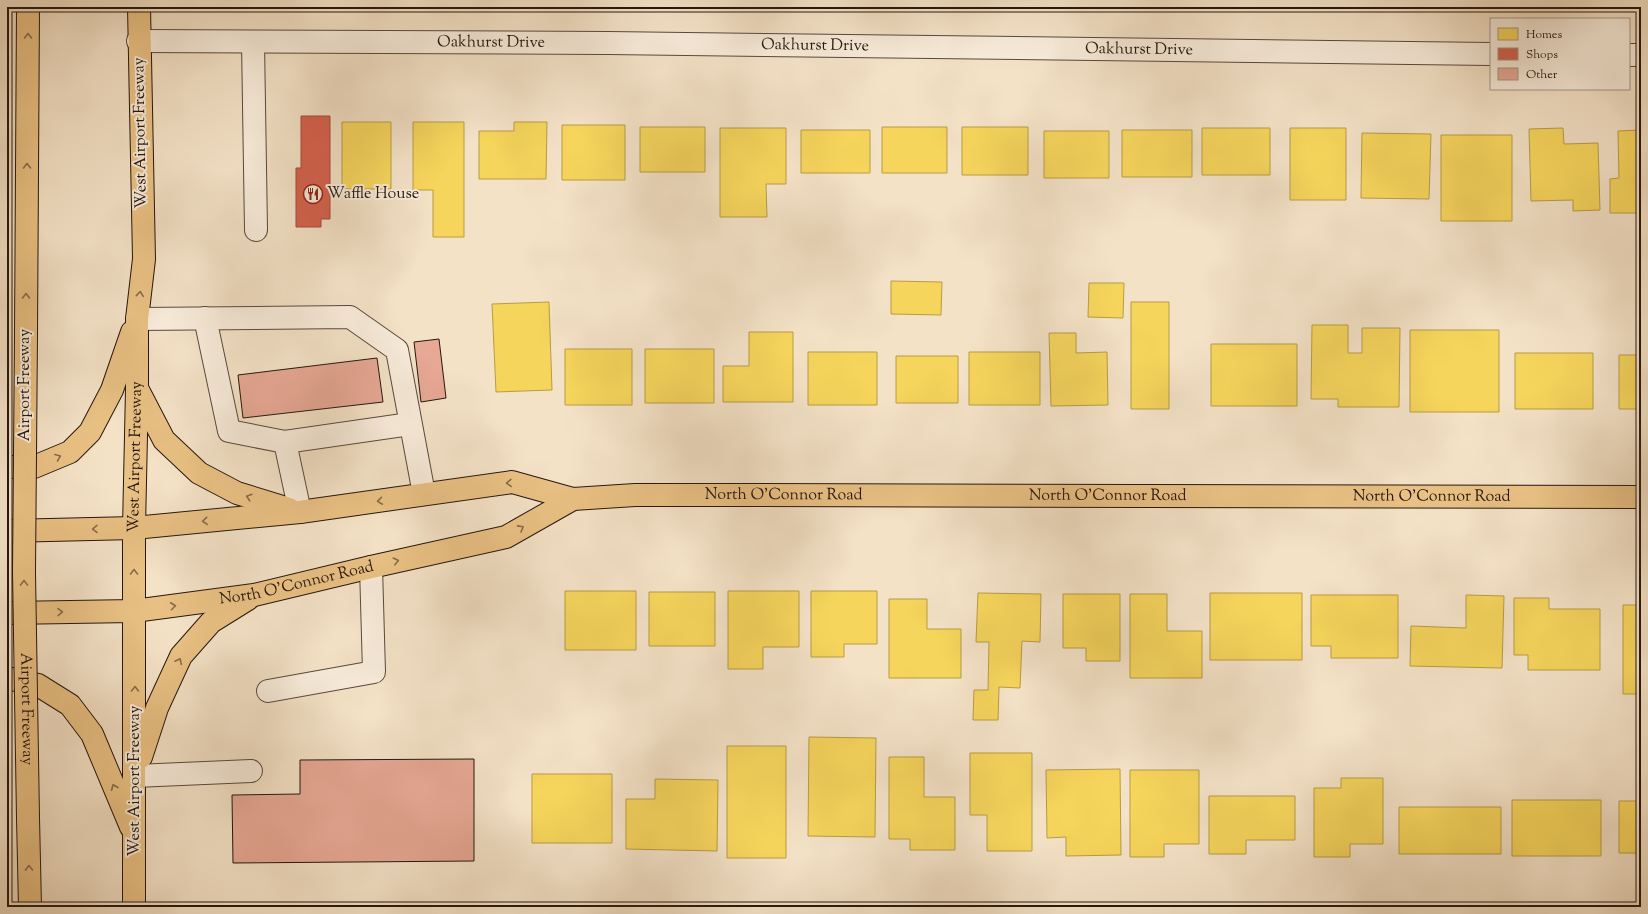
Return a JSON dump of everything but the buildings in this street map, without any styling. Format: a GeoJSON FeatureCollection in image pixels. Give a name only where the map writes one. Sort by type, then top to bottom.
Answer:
{"type":"FeatureCollection","features":[{"type":"Feature","properties":{"kind":"main road","name":"Airport Freeway"},"geometry":{"type":"LineString","coordinates":[[28,7],[24,572],[30,907]]}},
{"type":"Feature","properties":{"kind":"main road","name":"West Airport Freeway"},"geometry":{"type":"LineString","coordinates":[[134,907],[134,528],[137,319],[144,259],[138,42],[139,7]]}},
{"type":"Feature","properties":{"kind":"main road"},"geometry":{"type":"LineString","coordinates":[[7,467],[34,467],[70,452],[90,432],[112,390],[137,319]]}},
{"type":"Feature","properties":{"kind":"main road"},"geometry":{"type":"LineString","coordinates":[[137,388],[164,440],[200,473],[237,493],[300,512]]}},
{"type":"Feature","properties":{"kind":"main road","name":"North O'Connor Road"},"geometry":{"type":"LineString","coordinates":[[7,531],[134,528],[300,512],[512,482],[574,499],[635,495],[1641,497]]}},
{"type":"Feature","properties":{"kind":"main road","name":"North O'Connor Road"},"geometry":{"type":"LineString","coordinates":[[7,613],[134,611],[254,596],[506,536],[574,499]]}},
{"type":"Feature","properties":{"kind":"main road"},"geometry":{"type":"LineString","coordinates":[[135,776],[158,708],[181,656],[211,622],[254,596]]}},
{"type":"Feature","properties":{"kind":"main road"},"geometry":{"type":"LineString","coordinates":[[7,678],[38,685],[70,705],[92,734],[135,836]]}},
{"type":"Feature","properties":{"kind":"street","name":"Oakhurst Drive"},"geometry":{"type":"LineString","coordinates":[[138,42],[608,43],[1490,54]]}},
{"type":"Feature","properties":{"kind":"street"},"geometry":{"type":"LineString","coordinates":[[253,42],[256,230]]}},
{"type":"Feature","properties":{"kind":"street"},"geometry":{"type":"LineString","coordinates":[[1630,55],[1641,55]]}},
{"type":"Feature","properties":{"kind":"street"},"geometry":{"type":"LineString","coordinates":[[137,319],[350,317],[397,350],[424,494]]}},
{"type":"Feature","properties":{"kind":"street"},"geometry":{"type":"LineString","coordinates":[[205,318],[229,431],[285,442],[410,424]]}},
{"type":"Feature","properties":{"kind":"street"},"geometry":{"type":"LineString","coordinates":[[285,442],[300,512]]}},
{"type":"Feature","properties":{"kind":"street"},"geometry":{"type":"LineString","coordinates":[[268,691],[374,672],[371,567]]}},
{"type":"Feature","properties":{"kind":"street"},"geometry":{"type":"LineString","coordinates":[[135,776],[251,772]]}},
{"type":"Feature","properties":{"kind":"place","name":"Waffle House"},"geometry":{"type":"Point","coordinates":[313,194]}}]}
